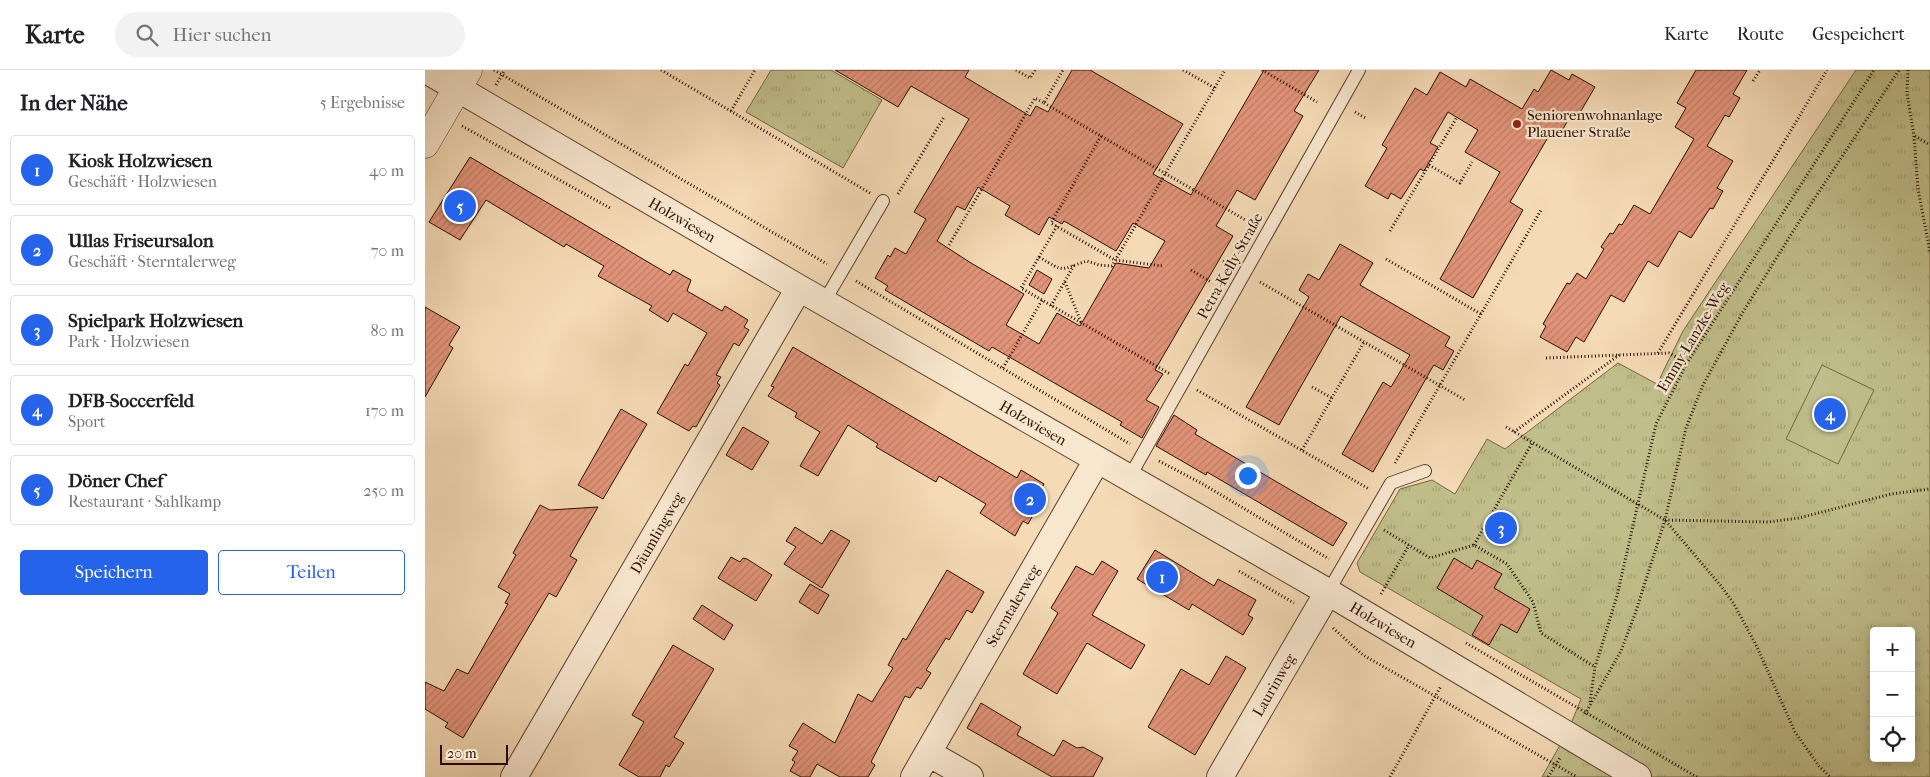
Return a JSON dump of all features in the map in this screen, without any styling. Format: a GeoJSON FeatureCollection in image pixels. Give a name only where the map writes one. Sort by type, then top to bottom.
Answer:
{"type":"FeatureCollection","features":[{"type":"Feature","properties":{"kind":"street","name":"Holzwiesen"},"geometry":{"type":"LineString","coordinates":[[426,70],[463,79],[799,288],[1097,460],[1334,581],[1452,666],[1638,777]]}},
{"type":"Feature","properties":{"kind":"street"},"geometry":{"type":"LineString","coordinates":[[425,144],[463,79]]}},
{"type":"Feature","properties":{"kind":"street","name":"Däumlingweg"},"geometry":{"type":"LineString","coordinates":[[514,777],[799,288]]}},
{"type":"Feature","properties":{"kind":"street","name":"Sterntalerweg"},"geometry":{"type":"LineString","coordinates":[[914,777],[1097,460]]}},
{"type":"Feature","properties":{"kind":"street","name":"Laurinweg"},"geometry":{"type":"LineString","coordinates":[[1221,777],[1334,581]]}},
{"type":"Feature","properties":{"kind":"street"},"geometry":{"type":"LineString","coordinates":[[928,753],[970,777]]}},
{"type":"Feature","properties":{"kind":"lane","name":"Petra-Kelly-Straße"},"geometry":{"type":"LineString","coordinates":[[1129,478],[1359,70]]}},
{"type":"Feature","properties":{"kind":"lane"},"geometry":{"type":"LineString","coordinates":[[824,302],[883,201]]}},
{"type":"Feature","properties":{"kind":"lane"},"geometry":{"type":"LineString","coordinates":[[1334,581],[1369,521],[1380,496],[1391,483],[1425,471]]}},
{"type":"Feature","properties":{"kind":"path"},"geometry":{"type":"LineString","coordinates":[[494,70],[841,272],[1144,453],[1201,483],[1318,552],[1334,581]]}},
{"type":"Feature","properties":{"kind":"path"},"geometry":{"type":"LineString","coordinates":[[502,74],[505,70]]}},
{"type":"Feature","properties":{"kind":"path"},"geometry":{"type":"LineString","coordinates":[[661,70],[883,201]]}},
{"type":"Feature","properties":{"kind":"path"},"geometry":{"type":"LineString","coordinates":[[731,111],[755,70]]}},
{"type":"Feature","properties":{"kind":"path"},"geometry":{"type":"LineString","coordinates":[[1016,70],[1030,78],[1035,70]]}},
{"type":"Feature","properties":{"kind":"path"},"geometry":{"type":"LineString","coordinates":[[1044,103],[1063,70]]}},
{"type":"Feature","properties":{"kind":"path"},"geometry":{"type":"LineString","coordinates":[[1183,70],[1215,88]]}},
{"type":"Feature","properties":{"kind":"path"},"geometry":{"type":"LineString","coordinates":[[1039,257],[1061,270],[1087,261],[1105,267],[1112,266],[1225,70]]}},
{"type":"Feature","properties":{"kind":"path"},"geometry":{"type":"LineString","coordinates":[[1262,70],[1317,102]]}},
{"type":"Feature","properties":{"kind":"path"},"geometry":{"type":"LineString","coordinates":[[1753,81],[1760,70]]}},
{"type":"Feature","properties":{"kind":"path"},"geometry":{"type":"LineString","coordinates":[[1658,353],[1827,70]]}},
{"type":"Feature","properties":{"kind":"path","name":"Emmy-Lanzke-Weg"},"geometry":{"type":"LineString","coordinates":[[1665,520],[1621,651],[1590,705],[1595,667],[1617,596],[1656,424],[1687,363],[1874,70]]}},
{"type":"Feature","properties":{"kind":"path"},"geometry":{"type":"LineString","coordinates":[[1665,520],[1686,428],[1703,385],[1743,312],[1797,225],[1899,70]]}},
{"type":"Feature","properties":{"kind":"path"},"geometry":{"type":"LineString","coordinates":[[1908,70],[1907,92],[1914,136],[1917,189],[1930,252]]}},
{"type":"Feature","properties":{"kind":"path"},"geometry":{"type":"LineString","coordinates":[[949,245],[1035,98],[1267,233]]}},
{"type":"Feature","properties":{"kind":"path"},"geometry":{"type":"LineString","coordinates":[[897,197],[944,117]]}},
{"type":"Feature","properties":{"kind":"path"},"geometry":{"type":"LineString","coordinates":[[1390,231],[1457,117]]}},
{"type":"Feature","properties":{"kind":"path"},"geometry":{"type":"LineString","coordinates":[[470,130],[617,212]]}},
{"type":"Feature","properties":{"kind":"path"},"geometry":{"type":"LineString","coordinates":[[1101,136],[1051,223],[1115,260],[1163,266]]}},
{"type":"Feature","properties":{"kind":"path"},"geometry":{"type":"LineString","coordinates":[[1914,136],[1930,145]]}},
{"type":"Feature","properties":{"kind":"path"},"geometry":{"type":"LineString","coordinates":[[1429,165],[1460,183],[1472,162]]}},
{"type":"Feature","properties":{"kind":"path"},"geometry":{"type":"LineString","coordinates":[[1057,226],[1021,288],[1380,496],[1440,386],[1541,210]]}},
{"type":"Feature","properties":{"kind":"path"},"geometry":{"type":"LineString","coordinates":[[1386,259],[1481,314]]}},
{"type":"Feature","properties":{"kind":"path"},"geometry":{"type":"LineString","coordinates":[[1223,261],[1465,400]]}},
{"type":"Feature","properties":{"kind":"path"},"geometry":{"type":"LineString","coordinates":[[1051,306],[1075,265]]}},
{"type":"Feature","properties":{"kind":"path"},"geometry":{"type":"LineString","coordinates":[[1191,270],[1211,282]]}},
{"type":"Feature","properties":{"kind":"path"},"geometry":{"type":"LineString","coordinates":[[1065,282],[1081,323]]}},
{"type":"Feature","properties":{"kind":"path"},"geometry":{"type":"LineString","coordinates":[[1003,368],[1042,300]]}},
{"type":"Feature","properties":{"kind":"path"},"geometry":{"type":"LineString","coordinates":[[1301,450],[1364,342]]}},
{"type":"Feature","properties":{"kind":"path"},"geometry":{"type":"LineString","coordinates":[[1546,358],[1669,353],[1687,363]]}},
{"type":"Feature","properties":{"kind":"path"},"geometry":{"type":"LineString","coordinates":[[1514,432],[1620,355]]}},
{"type":"Feature","properties":{"kind":"path"},"geometry":{"type":"LineString","coordinates":[[1312,386],[1332,398]]}},
{"type":"Feature","properties":{"kind":"path"},"geometry":{"type":"LineString","coordinates":[[1506,427],[1665,520],[1734,604],[1757,647],[1795,732],[1819,766],[1830,777]]}},
{"type":"Feature","properties":{"kind":"path"},"geometry":{"type":"LineString","coordinates":[[1473,546],[1532,443]]}},
{"type":"Feature","properties":{"kind":"path"},"geometry":{"type":"LineString","coordinates":[[1665,520],[1768,522],[1799,518],[1891,494],[1930,489]]}},
{"type":"Feature","properties":{"kind":"path"},"geometry":{"type":"LineString","coordinates":[[1369,521],[1430,558],[1473,546],[1507,564],[1533,602],[1541,633],[1595,667]]}},
{"type":"Feature","properties":{"kind":"path"},"geometry":{"type":"LineString","coordinates":[[1381,594],[1409,545]]}},
{"type":"Feature","properties":{"kind":"path"},"geometry":{"type":"LineString","coordinates":[[1237,570],[1330,624],[1363,656],[1577,777]]}},
{"type":"Feature","properties":{"kind":"path"},"geometry":{"type":"LineString","coordinates":[[1373,589],[1389,599]]}},
{"type":"Feature","properties":{"kind":"path"},"geometry":{"type":"LineString","coordinates":[[1458,639],[1697,777]]}},
{"type":"Feature","properties":{"kind":"path"},"geometry":{"type":"LineString","coordinates":[[1390,777],[1452,666]]}},
{"type":"Feature","properties":{"kind":"green space"},"geometry":{"type":"Polygon","coordinates":[[[771,70],[831,70],[882,100],[843,168],[746,112],[771,70]]]}},
{"type":"Feature","properties":{"kind":"green space"},"geometry":{"type":"Polygon","coordinates":[[[1856,70],[1930,70],[1930,777],[1542,777],[1568,731],[1581,699],[1360,572],[1357,563],[1400,489],[1432,480],[1455,494],[1487,439],[1505,449],[1618,363],[1657,384],[1683,331],[1856,70]]]}},
{"type":"Feature","properties":{"kind":"green space"},"geometry":{"type":"Polygon","coordinates":[[[1822,365],[1874,390],[1838,464],[1786,439],[1822,365]]]}},
{"type":"Feature","properties":{"kind":"building"},"geometry":{"type":"Polygon","coordinates":[[[835,70],[969,70],[965,77],[1030,116],[1036,106],[1048,112],[1072,70],[1090,70],[1183,124],[1153,174],[1191,195],[1264,70],[1319,70],[1294,111],[1303,116],[1255,200],[1237,190],[1216,226],[1233,236],[1155,370],[1163,374],[1146,400],[1159,407],[1142,438],[1120,425],[1122,422],[992,347],[989,351],[885,290],[888,286],[875,278],[888,255],[890,257],[895,248],[906,254],[926,219],[914,212],[969,119],[911,86],[898,107],[835,70]],[[978,187],[965,210],[957,206],[937,241],[1024,294],[1006,325],[1039,344],[1057,313],[1080,326],[1116,263],[1149,268],[1165,241],[1133,223],[1116,251],[1064,221],[1062,224],[1049,217],[1039,235],[1005,215],[1010,206],[978,187]]]}},
{"type":"Feature","properties":{"kind":"building"},"geometry":{"type":"Polygon","coordinates":[[[1551,70],[1569,80],[1572,74],[1595,87],[1578,116],[1572,113],[1558,138],[1551,134],[1547,139],[1510,202],[1523,210],[1473,298],[1440,279],[1500,172],[1465,152],[1478,130],[1448,112],[1430,143],[1438,147],[1424,171],[1420,169],[1401,199],[1391,193],[1388,199],[1365,186],[1387,148],[1382,145],[1415,88],[1427,95],[1440,72],[1466,87],[1470,79],[1522,109],[1534,89],[1538,92],[1551,70]]]}},
{"type":"Feature","properties":{"kind":"building"},"geometry":{"type":"Polygon","coordinates":[[[1696,70],[1747,70],[1733,94],[1740,98],[1729,117],[1725,115],[1707,146],[1733,161],[1717,188],[1723,191],[1713,209],[1710,208],[1691,238],[1679,231],[1658,267],[1648,261],[1624,302],[1611,295],[1584,342],[1576,337],[1567,352],[1540,337],[1546,326],[1543,324],[1567,283],[1570,284],[1577,273],[1586,279],[1604,249],[1601,247],[1610,233],[1613,234],[1619,224],[1622,225],[1634,205],[1650,214],[1694,139],[1675,127],[1686,108],[1677,103],[1696,70]]]}},
{"type":"Feature","properties":{"kind":"building"},"geometry":{"type":"Polygon","coordinates":[[[470,157],[670,275],[673,270],[691,280],[687,291],[722,311],[725,306],[748,320],[744,327],[749,330],[739,346],[734,343],[716,375],[721,377],[717,383],[720,385],[696,427],[693,426],[689,431],[657,413],[685,364],[688,366],[707,333],[673,313],[668,322],[649,310],[652,306],[598,276],[604,266],[566,244],[564,247],[486,200],[460,240],[429,222],[470,157]]]}},
{"type":"Feature","properties":{"kind":"building"},"geometry":{"type":"Polygon","coordinates":[[[1340,244],[1373,263],[1360,285],[1450,337],[1445,346],[1454,351],[1443,370],[1434,365],[1373,472],[1342,454],[1383,382],[1391,387],[1410,355],[1341,316],[1279,425],[1246,407],[1309,297],[1299,290],[1308,274],[1319,280],[1340,244]]]}},
{"type":"Feature","properties":{"kind":"building"},"geometry":{"type":"Polygon","coordinates":[[[1037,270],[1052,279],[1044,294],[1029,285],[1037,270]]]}},
{"type":"Feature","properties":{"kind":"building"},"geometry":{"type":"Polygon","coordinates":[[[425,307],[460,327],[449,345],[453,348],[425,397],[425,307]]]}},
{"type":"Feature","properties":{"kind":"building"},"geometry":{"type":"Polygon","coordinates":[[[793,347],[1017,478],[1021,470],[1044,484],[1040,491],[1045,494],[1028,524],[1023,521],[1015,536],[980,513],[986,504],[939,476],[936,482],[876,447],[878,444],[848,425],[818,476],[800,466],[820,432],[795,417],[797,413],[768,396],[774,387],[771,386],[793,347]]]}},
{"type":"Feature","properties":{"kind":"building"},"geometry":{"type":"Polygon","coordinates":[[[621,409],[647,424],[603,499],[578,485],[621,409]]]}},
{"type":"Feature","properties":{"kind":"building"},"geometry":{"type":"Polygon","coordinates":[[[1174,415],[1197,430],[1195,434],[1347,523],[1333,546],[1207,472],[1206,475],[1156,446],[1174,415]]]}},
{"type":"Feature","properties":{"kind":"building"},"geometry":{"type":"Polygon","coordinates":[[[743,427],[769,442],[752,470],[726,455],[743,427]]]}},
{"type":"Feature","properties":{"kind":"building"},"geometry":{"type":"Polygon","coordinates":[[[540,505],[550,510],[598,507],[570,556],[577,560],[556,597],[549,593],[463,738],[445,727],[448,723],[425,709],[425,682],[444,691],[457,669],[468,674],[508,604],[505,603],[510,594],[498,587],[516,555],[513,553],[540,505]]]}},
{"type":"Feature","properties":{"kind":"building"},"geometry":{"type":"Polygon","coordinates":[[[795,527],[822,544],[831,530],[850,541],[822,588],[784,564],[796,547],[786,541],[795,527]]]}},
{"type":"Feature","properties":{"kind":"building"},"geometry":{"type":"Polygon","coordinates":[[[1155,550],[1214,586],[1218,579],[1256,600],[1248,615],[1253,618],[1243,635],[1192,604],[1189,610],[1137,579],[1155,550]]]}},
{"type":"Feature","properties":{"kind":"building"},"geometry":{"type":"Polygon","coordinates":[[[731,557],[740,562],[743,558],[747,559],[772,575],[756,601],[718,578],[731,557]]]}},
{"type":"Feature","properties":{"kind":"building"},"geometry":{"type":"Polygon","coordinates":[[[1454,558],[1472,569],[1477,560],[1502,574],[1494,588],[1530,609],[1517,633],[1501,624],[1489,645],[1472,635],[1483,616],[1437,588],[1454,558]]]}},
{"type":"Feature","properties":{"kind":"building"},"geometry":{"type":"Polygon","coordinates":[[[1102,561],[1118,571],[1092,615],[1145,645],[1131,669],[1087,643],[1057,694],[1023,674],[1058,613],[1051,608],[1076,566],[1093,575],[1102,561]]]}},
{"type":"Feature","properties":{"kind":"building"},"geometry":{"type":"Polygon","coordinates":[[[947,570],[984,592],[972,613],[967,610],[949,640],[946,638],[926,670],[931,673],[921,689],[917,687],[910,698],[905,696],[871,762],[875,765],[868,777],[840,777],[817,764],[810,777],[801,777],[790,771],[795,762],[792,760],[798,751],[789,746],[803,723],[835,743],[858,694],[872,702],[893,668],[888,665],[903,638],[906,640],[947,570]]]}},
{"type":"Feature","properties":{"kind":"building"},"geometry":{"type":"Polygon","coordinates":[[[810,584],[829,595],[818,614],[799,602],[810,584]]]}},
{"type":"Feature","properties":{"kind":"building"},"geometry":{"type":"Polygon","coordinates":[[[702,605],[733,625],[724,640],[693,619],[702,605]]]}},
{"type":"Feature","properties":{"kind":"building"},"geometry":{"type":"Polygon","coordinates":[[[673,645],[714,669],[674,737],[684,743],[669,767],[666,765],[660,777],[639,777],[619,765],[644,722],[632,715],[673,645]]]}},
{"type":"Feature","properties":{"kind":"building"},"geometry":{"type":"Polygon","coordinates":[[[1226,656],[1246,668],[1195,755],[1148,727],[1181,669],[1209,685],[1226,656]]]}},
{"type":"Feature","properties":{"kind":"building"},"geometry":{"type":"Polygon","coordinates":[[[981,703],[1021,727],[1017,735],[1054,756],[1063,740],[1077,748],[1083,747],[1103,758],[1093,777],[1052,777],[967,728],[981,703]]]}},
{"type":"Feature","properties":{"kind":"place","name":"Seniorenwohnanlage Plauener Straße"},"geometry":{"type":"Point","coordinates":[1517,124]}},
{"type":"Feature","properties":{"kind":"place","name":"Döner Chef"},"geometry":{"type":"Point","coordinates":[460,206]}},
{"type":"Feature","properties":{"kind":"place","name":"DFB-Soccerfeld"},"geometry":{"type":"Point","coordinates":[1830,414]}},
{"type":"Feature","properties":{"kind":"place","name":"Ullas Friseursalon"},"geometry":{"type":"Point","coordinates":[1030,499]}},
{"type":"Feature","properties":{"kind":"place","name":"Spielpark Holzwiesen"},"geometry":{"type":"Point","coordinates":[1501,528]}},
{"type":"Feature","properties":{"kind":"place","name":"Kiosk Holzwiesen"},"geometry":{"type":"Point","coordinates":[1162,577]}}]}
